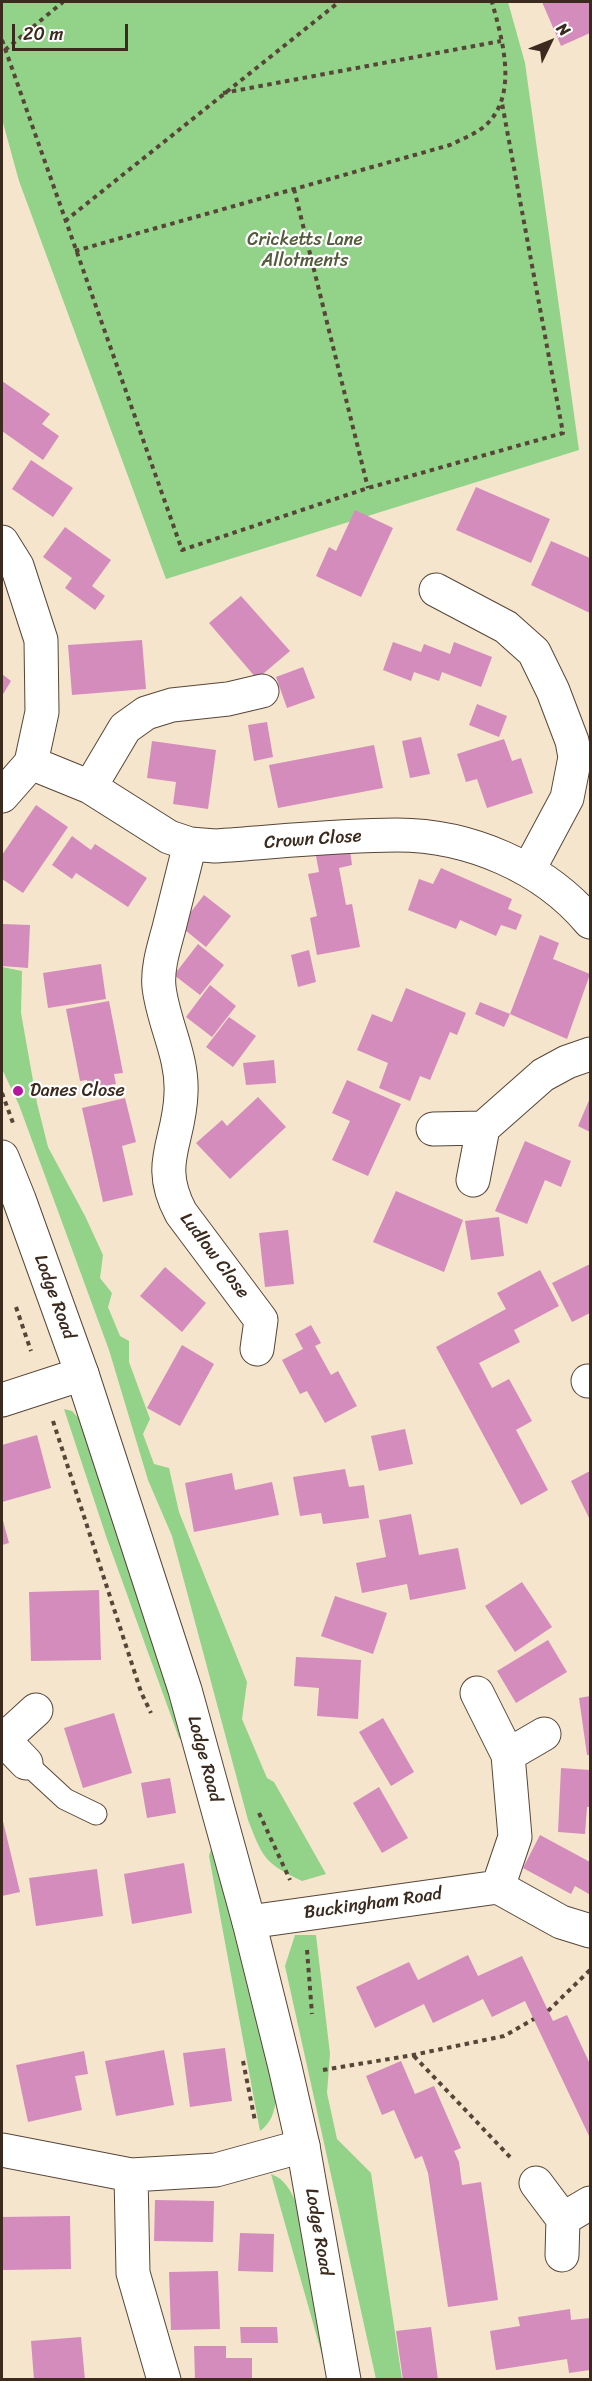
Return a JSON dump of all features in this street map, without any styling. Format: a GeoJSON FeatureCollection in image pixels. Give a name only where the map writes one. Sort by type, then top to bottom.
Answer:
{"type":"FeatureCollection","features":[{"type":"Feature","properties":{"kind":"street"},"geometry":{"type":"LineString","coordinates":[[2,542],[17,566],[41,640],[42,712],[32,763],[2,796]]}},
{"type":"Feature","properties":{"kind":"street"},"geometry":{"type":"LineString","coordinates":[[436,590],[506,627],[534,652],[554,691],[572,741],[575,757],[567,798],[529,869]]}},
{"type":"Feature","properties":{"kind":"street"},"geometry":{"type":"LineString","coordinates":[[90,787],[125,728],[146,713],[172,705],[228,699],[261,691]]}},
{"type":"Feature","properties":{"kind":"street","name":"Crown Close"},"geometry":{"type":"LineString","coordinates":[[32,763],[90,787],[150,827],[189,844],[215,846],[398,835],[478,849],[529,869],[580,909],[591,922]]}},
{"type":"Feature","properties":{"kind":"street","name":"Ludlow Close"},"geometry":{"type":"LineString","coordinates":[[189,844],[161,961],[159,983],[162,1004],[181,1071],[182,1095],[168,1162],[169,1179],[172,1197],[181,1213],[267,1329]]}},
{"type":"Feature","properties":{"kind":"street"},"geometry":{"type":"LineString","coordinates":[[473,1180],[483,1128],[543,1075],[567,1062],[591,1054]]}},
{"type":"Feature","properties":{"kind":"street"},"geometry":{"type":"LineString","coordinates":[[434,1129],[483,1128]]}},
{"type":"Feature","properties":{"kind":"street","name":"Lodge Road"},"geometry":{"type":"LineString","coordinates":[[2,1157],[82,1374],[185,1690],[249,1923],[285,2067],[303,2146],[344,2379]]}},
{"type":"Feature","properties":{"kind":"street"},"geometry":{"type":"LineString","coordinates":[[2,1400],[82,1374]]}},
{"type":"Feature","properties":{"kind":"street"},"geometry":{"type":"LineString","coordinates":[[477,1693],[508,1755],[515,1837],[498,1887],[561,1922],[591,1931]]}},
{"type":"Feature","properties":{"kind":"street"},"geometry":{"type":"LineString","coordinates":[[10,1748],[36,1710]]}},
{"type":"Feature","properties":{"kind":"street"},"geometry":{"type":"LineString","coordinates":[[508,1755],[543,1734]]}},
{"type":"Feature","properties":{"kind":"street","name":"Buckingham Road"},"geometry":{"type":"LineString","coordinates":[[249,1923],[498,1887]]}},
{"type":"Feature","properties":{"kind":"street"},"geometry":{"type":"LineString","coordinates":[[2,2150],[131,2175],[216,2170],[303,2146]]}},
{"type":"Feature","properties":{"kind":"street"},"geometry":{"type":"LineString","coordinates":[[131,2175],[133,2272],[164,2379]]}},
{"type":"Feature","properties":{"kind":"street"},"geometry":{"type":"LineString","coordinates":[[536,2183],[563,2219],[562,2255]]}},
{"type":"Feature","properties":{"kind":"street"},"geometry":{"type":"LineString","coordinates":[[563,2219],[591,2203]]}},
{"type":"Feature","properties":{"kind":"lane"},"geometry":{"type":"LineString","coordinates":[[10,1748],[65,1799],[96,1814]]}},
{"type":"Feature","properties":{"kind":"path"},"geometry":{"type":"LineString","coordinates":[[5,50],[63,2]]}},
{"type":"Feature","properties":{"kind":"path"},"geometry":{"type":"LineString","coordinates":[[65,221],[339,2]]}},
{"type":"Feature","properties":{"kind":"path"},"geometry":{"type":"LineString","coordinates":[[2,40],[182,550],[369,488],[563,434],[502,103],[505,88],[501,41],[492,2]]}},
{"type":"Feature","properties":{"kind":"path"},"geometry":{"type":"LineString","coordinates":[[223,93],[501,41]]}},
{"type":"Feature","properties":{"kind":"path"},"geometry":{"type":"LineString","coordinates":[[75,251],[450,145],[485,126],[502,103]]}},
{"type":"Feature","properties":{"kind":"path"},"geometry":{"type":"LineString","coordinates":[[294,189],[369,488]]}},
{"type":"Feature","properties":{"kind":"path"},"geometry":{"type":"LineString","coordinates":[[13,1298],[141,1692],[154,1720]]}},
{"type":"Feature","properties":{"kind":"path"},"geometry":{"type":"LineString","coordinates":[[548,2011],[591,1970]]}},
{"type":"Feature","properties":{"kind":"path"},"geometry":{"type":"LineString","coordinates":[[285,2067],[316,2071],[413,2055],[504,2036],[534,2019]]}},
{"type":"Feature","properties":{"kind":"path"},"geometry":{"type":"LineString","coordinates":[[241,2052],[263,2157]]}},
{"type":"Feature","properties":{"kind":"path"},"geometry":{"type":"LineString","coordinates":[[413,2055],[536,2183]]}},
{"type":"Feature","properties":{"kind":"green space","name":"Cricketts Lane Allotments"},"geometry":{"type":"Polygon","coordinates":[[[2,2],[508,2],[525,63],[579,450],[166,579],[19,181],[2,119],[2,2]]]}},
{"type":"Feature","properties":{"kind":"green space"},"geometry":{"type":"Polygon","coordinates":[[[2,967],[22,971],[21,1013],[37,1103],[48,1147],[103,1255],[100,1278],[112,1293],[108,1307],[120,1336],[129,1341],[129,1362],[150,1419],[143,1434],[154,1464],[169,1468],[179,1512],[247,1682],[242,1719],[267,1778],[274,1782],[326,1874],[302,1881],[272,1864],[257,1843],[248,1820],[172,1536],[148,1480],[109,1350],[19,1105],[2,1069],[2,967]]]}},
{"type":"Feature","properties":{"kind":"green space"},"geometry":{"type":"Polygon","coordinates":[[[64,1409],[72,1411],[84,1424],[185,1743],[179,1738],[107,1539],[64,1409]]]}},
{"type":"Feature","properties":{"kind":"green space"},"geometry":{"type":"Polygon","coordinates":[[[212,1846],[276,2100],[267,2125],[260,2131],[209,1856],[212,1846]]]}},
{"type":"Feature","properties":{"kind":"green space"},"geometry":{"type":"Polygon","coordinates":[[[295,1935],[316,1935],[330,2054],[327,2093],[337,2139],[371,2173],[402,2379],[376,2379],[285,1966],[295,1935]]]}},
{"type":"Feature","properties":{"kind":"green space"},"geometry":{"type":"Polygon","coordinates":[[[271,2174],[283,2182],[296,2202],[324,2362],[271,2174]]]}},
{"type":"Feature","properties":{"kind":"building"},"geometry":{"type":"Polygon","coordinates":[[[542,2],[590,2],[590,33],[561,46],[542,2]]]}},
{"type":"Feature","properties":{"kind":"building"},"geometry":{"type":"Polygon","coordinates":[[[2,381],[50,414],[42,424],[59,436],[43,460],[2,431],[2,381]]]}},
{"type":"Feature","properties":{"kind":"building"},"geometry":{"type":"Polygon","coordinates":[[[31,460],[73,488],[53,517],[12,489],[31,460]]]}},
{"type":"Feature","properties":{"kind":"building"},"geometry":{"type":"Polygon","coordinates":[[[476,487],[550,519],[531,563],[456,530],[476,487]]]}},
{"type":"Feature","properties":{"kind":"building"},"geometry":{"type":"Polygon","coordinates":[[[355,510],[393,528],[361,597],[316,576],[329,547],[336,551],[355,510]]]}},
{"type":"Feature","properties":{"kind":"building"},"geometry":{"type":"Polygon","coordinates":[[[65,527],[111,560],[92,586],[105,596],[95,610],[65,588],[72,578],[43,557],[65,527]]]}},
{"type":"Feature","properties":{"kind":"building"},"geometry":{"type":"Polygon","coordinates":[[[551,541],[590,558],[590,613],[531,585],[551,541]]]}},
{"type":"Feature","properties":{"kind":"building"},"geometry":{"type":"Polygon","coordinates":[[[241,596],[290,651],[257,679],[209,623],[241,596]]]}},
{"type":"Feature","properties":{"kind":"building"},"geometry":{"type":"Polygon","coordinates":[[[142,640],[146,689],[72,695],[68,645],[142,640]]]}},
{"type":"Feature","properties":{"kind":"building"},"geometry":{"type":"Polygon","coordinates":[[[393,642],[421,652],[424,644],[450,654],[454,642],[492,657],[481,687],[442,672],[439,681],[414,672],[411,681],[383,670],[393,642]]]}},
{"type":"Feature","properties":{"kind":"building"},"geometry":{"type":"Polygon","coordinates":[[[303,667],[315,698],[287,708],[276,677],[303,667]]]}},
{"type":"Feature","properties":{"kind":"building"},"geometry":{"type":"Polygon","coordinates":[[[2,674],[11,681],[2,696],[2,674]]]}},
{"type":"Feature","properties":{"kind":"building"},"geometry":{"type":"Polygon","coordinates":[[[477,704],[507,716],[499,737],[469,725],[477,704]]]}},
{"type":"Feature","properties":{"kind":"building"},"geometry":{"type":"Polygon","coordinates":[[[267,722],[273,757],[254,761],[248,725],[267,722]]]}},
{"type":"Feature","properties":{"kind":"building"},"geometry":{"type":"Polygon","coordinates":[[[421,737],[430,774],[410,778],[402,741],[421,737]]]}},
{"type":"Feature","properties":{"kind":"building"},"geometry":{"type":"Polygon","coordinates":[[[504,739],[512,761],[521,758],[533,793],[487,808],[477,779],[466,782],[457,754],[504,739]]]}},
{"type":"Feature","properties":{"kind":"building"},"geometry":{"type":"Polygon","coordinates":[[[152,741],[216,750],[208,809],[173,804],[176,782],[147,778],[152,741]]]}},
{"type":"Feature","properties":{"kind":"building"},"geometry":{"type":"Polygon","coordinates":[[[374,745],[383,788],[278,808],[269,765],[374,745]]]}},
{"type":"Feature","properties":{"kind":"building"},"geometry":{"type":"Polygon","coordinates":[[[36,805],[68,827],[23,893],[2,879],[2,855],[36,805]]]}},
{"type":"Feature","properties":{"kind":"building"},"geometry":{"type":"Polygon","coordinates":[[[72,836],[91,850],[95,844],[147,878],[128,907],[76,873],[72,879],[52,865],[72,836]]]}},
{"type":"Feature","properties":{"kind":"building"},"geometry":{"type":"Polygon","coordinates":[[[350,850],[352,865],[339,868],[346,905],[352,904],[360,947],[317,955],[310,918],[317,916],[308,874],[319,872],[316,856],[350,850]]]}},
{"type":"Feature","properties":{"kind":"building"},"geometry":{"type":"Polygon","coordinates":[[[441,868],[512,899],[508,909],[522,915],[516,930],[501,925],[496,936],[460,920],[456,929],[408,910],[419,879],[433,884],[441,868]]]}},
{"type":"Feature","properties":{"kind":"building"},"geometry":{"type":"Polygon","coordinates":[[[204,895],[231,916],[206,947],[180,926],[204,895]]]}},
{"type":"Feature","properties":{"kind":"building"},"geometry":{"type":"Polygon","coordinates":[[[2,924],[30,925],[28,968],[2,966],[2,924]]]}},
{"type":"Feature","properties":{"kind":"building"},"geometry":{"type":"Polygon","coordinates":[[[540,935],[559,943],[553,959],[590,974],[567,1039],[510,1014],[540,935]]]}},
{"type":"Feature","properties":{"kind":"building"},"geometry":{"type":"Polygon","coordinates":[[[198,944],[224,965],[200,995],[174,975],[198,944]]]}},
{"type":"Feature","properties":{"kind":"building"},"geometry":{"type":"Polygon","coordinates":[[[309,950],[316,982],[298,987],[291,955],[309,950]]]}},
{"type":"Feature","properties":{"kind":"building"},"geometry":{"type":"Polygon","coordinates":[[[101,964],[106,999],[48,1008],[43,973],[101,964]]]}},
{"type":"Feature","properties":{"kind":"building"},"geometry":{"type":"Polygon","coordinates":[[[210,985],[236,1006],[212,1037],[186,1017],[210,985]]]}},
{"type":"Feature","properties":{"kind":"building"},"geometry":{"type":"Polygon","coordinates":[[[406,988],[466,1013],[457,1035],[450,1032],[430,1080],[420,1076],[410,1101],[379,1088],[388,1063],[357,1050],[372,1014],[392,1022],[406,988]]]}},
{"type":"Feature","properties":{"kind":"building"},"geometry":{"type":"Polygon","coordinates":[[[109,1001],[123,1073],[114,1074],[116,1084],[88,1089],[87,1080],[80,1081],[66,1009],[109,1001]]]}},
{"type":"Feature","properties":{"kind":"building"},"geometry":{"type":"Polygon","coordinates":[[[480,1002],[510,1014],[504,1027],[475,1014],[480,1002]]]}},
{"type":"Feature","properties":{"kind":"building"},"geometry":{"type":"Polygon","coordinates":[[[229,1017],[256,1036],[233,1067],[206,1047],[229,1017]]]}},
{"type":"Feature","properties":{"kind":"building"},"geometry":{"type":"Polygon","coordinates":[[[274,1060],[276,1083],[246,1085],[243,1063],[274,1060]]]}},
{"type":"Feature","properties":{"kind":"building"},"geometry":{"type":"Polygon","coordinates":[[[347,1080],[401,1104],[368,1176],[332,1160],[350,1121],[332,1113],[347,1080]]]}},
{"type":"Feature","properties":{"kind":"building"},"geometry":{"type":"Polygon","coordinates":[[[258,1097],[286,1127],[230,1179],[196,1143],[222,1120],[227,1126],[258,1097]]]}},
{"type":"Feature","properties":{"kind":"building"},"geometry":{"type":"Polygon","coordinates":[[[125,1098],[136,1142],[122,1146],[133,1195],[103,1202],[82,1108],[125,1098]]]}},
{"type":"Feature","properties":{"kind":"building"},"geometry":{"type":"Polygon","coordinates":[[[590,1098],[590,1132],[578,1126],[590,1098]]]}},
{"type":"Feature","properties":{"kind":"building"},"geometry":{"type":"Polygon","coordinates":[[[525,1141],[571,1161],[561,1187],[545,1180],[527,1224],[495,1211],[525,1141]]]}},
{"type":"Feature","properties":{"kind":"building"},"geometry":{"type":"Polygon","coordinates":[[[396,1191],[463,1220],[444,1272],[373,1242],[396,1191]]]}},
{"type":"Feature","properties":{"kind":"building"},"geometry":{"type":"Polygon","coordinates":[[[499,1217],[504,1256],[471,1260],[465,1221],[499,1217]]]}},
{"type":"Feature","properties":{"kind":"building"},"geometry":{"type":"Polygon","coordinates":[[[288,1230],[294,1284],[265,1287],[259,1233],[288,1230]]]}},
{"type":"Feature","properties":{"kind":"building"},"geometry":{"type":"Polygon","coordinates":[[[590,1264],[590,1313],[572,1322],[552,1283],[590,1264]]]}},
{"type":"Feature","properties":{"kind":"building"},"geometry":{"type":"Polygon","coordinates":[[[165,1267],[206,1303],[182,1332],[140,1296],[165,1267]]]}},
{"type":"Feature","properties":{"kind":"building"},"geometry":{"type":"Polygon","coordinates":[[[540,1270],[559,1306],[514,1330],[520,1342],[479,1363],[492,1388],[509,1379],[532,1421],[516,1430],[548,1490],[521,1505],[436,1347],[506,1309],[497,1293],[540,1270]]]}},
{"type":"Feature","properties":{"kind":"building"},"geometry":{"type":"Polygon","coordinates":[[[311,1325],[321,1343],[315,1346],[331,1375],[338,1371],[357,1406],[325,1423],[307,1391],[300,1394],[282,1360],[303,1349],[295,1334],[311,1325]]]}},
{"type":"Feature","properties":{"kind":"building"},"geometry":{"type":"Polygon","coordinates":[[[182,1345],[214,1364],[180,1426],[147,1408],[182,1345]]]}},
{"type":"Feature","properties":{"kind":"building"},"geometry":{"type":"Polygon","coordinates":[[[405,1429],[413,1464],[379,1471],[371,1436],[405,1429]]]}},
{"type":"Feature","properties":{"kind":"building"},"geometry":{"type":"Polygon","coordinates":[[[37,1435],[51,1488],[2,1502],[2,1445],[37,1435]]]}},
{"type":"Feature","properties":{"kind":"building"},"geometry":{"type":"Polygon","coordinates":[[[345,1469],[349,1487],[364,1485],[369,1518],[323,1524],[321,1513],[300,1516],[293,1477],[345,1469]]]}},
{"type":"Feature","properties":{"kind":"building"},"geometry":{"type":"Polygon","coordinates":[[[590,1471],[590,1520],[571,1481],[590,1471]]]}},
{"type":"Feature","properties":{"kind":"building"},"geometry":{"type":"Polygon","coordinates":[[[232,1473],[235,1490],[272,1482],[279,1515],[194,1532],[185,1483],[232,1473]]]}},
{"type":"Feature","properties":{"kind":"building"},"geometry":{"type":"Polygon","coordinates":[[[411,1514],[419,1555],[458,1548],[466,1589],[410,1600],[407,1584],[362,1593],[356,1563],[386,1557],[379,1520],[411,1514]]]}},
{"type":"Feature","properties":{"kind":"building"},"geometry":{"type":"Polygon","coordinates":[[[2,1517],[9,1543],[2,1545],[2,1517]]]}},
{"type":"Feature","properties":{"kind":"building"},"geometry":{"type":"Polygon","coordinates":[[[522,1582],[552,1627],[515,1652],[485,1606],[522,1582]]]}},
{"type":"Feature","properties":{"kind":"building"},"geometry":{"type":"Polygon","coordinates":[[[99,1590],[101,1660],[31,1661],[29,1592],[99,1590]]]}},
{"type":"Feature","properties":{"kind":"building"},"geometry":{"type":"Polygon","coordinates":[[[335,1596],[387,1613],[373,1654],[321,1636],[335,1596]]]}},
{"type":"Feature","properties":{"kind":"building"},"geometry":{"type":"Polygon","coordinates":[[[548,1640],[567,1672],[516,1703],[497,1671],[548,1640]]]}},
{"type":"Feature","properties":{"kind":"building"},"geometry":{"type":"Polygon","coordinates":[[[296,1657],[361,1660],[358,1719],[317,1716],[319,1688],[294,1686],[296,1657]]]}},
{"type":"Feature","properties":{"kind":"building"},"geometry":{"type":"Polygon","coordinates":[[[590,1696],[590,1755],[587,1755],[579,1698],[590,1696]]]}},
{"type":"Feature","properties":{"kind":"building"},"geometry":{"type":"Polygon","coordinates":[[[114,1713],[132,1773],[83,1788],[64,1728],[114,1713]]]}},
{"type":"Feature","properties":{"kind":"building"},"geometry":{"type":"Polygon","coordinates":[[[383,1718],[414,1772],[391,1786],[359,1732],[383,1718]]]}},
{"type":"Feature","properties":{"kind":"building"},"geometry":{"type":"Polygon","coordinates":[[[561,1768],[590,1770],[590,1807],[587,1807],[585,1834],[558,1832],[561,1768]]]}},
{"type":"Feature","properties":{"kind":"building"},"geometry":{"type":"Polygon","coordinates":[[[170,1778],[176,1813],[147,1818],[141,1783],[170,1778]]]}},
{"type":"Feature","properties":{"kind":"building"},"geometry":{"type":"Polygon","coordinates":[[[379,1787],[408,1838],[382,1853],[353,1803],[379,1787]]]}},
{"type":"Feature","properties":{"kind":"building"},"geometry":{"type":"Polygon","coordinates":[[[2,1817],[20,1892],[2,1896],[2,1817]]]}},
{"type":"Feature","properties":{"kind":"building"},"geometry":{"type":"Polygon","coordinates":[[[540,1835],[590,1862],[589,1894],[575,1886],[571,1894],[523,1868],[540,1835]]]}},
{"type":"Feature","properties":{"kind":"building"},"geometry":{"type":"Polygon","coordinates":[[[184,1863],[192,1913],[132,1924],[124,1874],[184,1863]]]}},
{"type":"Feature","properties":{"kind":"building"},"geometry":{"type":"Polygon","coordinates":[[[97,1869],[103,1916],[36,1926],[29,1878],[97,1869]]]}},
{"type":"Feature","properties":{"kind":"building"},"geometry":{"type":"Polygon","coordinates":[[[468,1955],[478,1976],[522,1956],[553,2021],[567,2015],[590,2064],[590,2138],[525,2001],[492,2017],[483,1999],[433,2023],[424,2004],[375,2028],[356,1987],[409,1962],[418,1980],[468,1955]]]}},
{"type":"Feature","properties":{"kind":"building"},"geometry":{"type":"Polygon","coordinates":[[[225,2048],[232,2101],[190,2107],[183,2053],[225,2048]]]}},
{"type":"Feature","properties":{"kind":"building"},"geometry":{"type":"Polygon","coordinates":[[[164,2050],[174,2105],[116,2116],[105,2061],[164,2050]]]}},
{"type":"Feature","properties":{"kind":"building"},"geometry":{"type":"Polygon","coordinates":[[[84,2051],[88,2074],[75,2076],[82,2110],[28,2122],[16,2065],[84,2051]]]}},
{"type":"Feature","properties":{"kind":"building"},"geometry":{"type":"Polygon","coordinates":[[[401,2061],[415,2094],[434,2086],[461,2148],[454,2151],[459,2162],[462,2185],[481,2182],[498,2300],[448,2307],[428,2173],[422,2156],[415,2159],[394,2110],[382,2115],[366,2076],[401,2061]]]}},
{"type":"Feature","properties":{"kind":"building"},"geometry":{"type":"Polygon","coordinates":[[[155,2200],[214,2201],[213,2242],[154,2241],[155,2200]]]}},
{"type":"Feature","properties":{"kind":"building"},"geometry":{"type":"Polygon","coordinates":[[[70,2216],[71,2269],[2,2270],[2,2217],[70,2216]]]}},
{"type":"Feature","properties":{"kind":"building"},"geometry":{"type":"Polygon","coordinates":[[[240,2233],[274,2234],[273,2272],[238,2271],[240,2233]]]}},
{"type":"Feature","properties":{"kind":"building"},"geometry":{"type":"Polygon","coordinates":[[[218,2271],[220,2329],[171,2330],[169,2272],[218,2271]]]}},
{"type":"Feature","properties":{"kind":"building"},"geometry":{"type":"Polygon","coordinates":[[[570,2309],[571,2320],[590,2318],[590,2370],[569,2373],[567,2359],[496,2370],[490,2331],[520,2326],[518,2317],[570,2309]]]}},
{"type":"Feature","properties":{"kind":"building"},"geometry":{"type":"Polygon","coordinates":[[[240,2327],[277,2327],[278,2343],[241,2343],[240,2327]]]}},
{"type":"Feature","properties":{"kind":"building"},"geometry":{"type":"Polygon","coordinates":[[[431,2327],[438,2380],[403,2380],[396,2331],[431,2327]]]}},
{"type":"Feature","properties":{"kind":"building"},"geometry":{"type":"Polygon","coordinates":[[[81,2337],[85,2380],[34,2380],[31,2341],[81,2337]]]}},
{"type":"Feature","properties":{"kind":"building"},"geometry":{"type":"Polygon","coordinates":[[[194,2346],[226,2346],[226,2358],[252,2358],[252,2380],[195,2380],[194,2346]]]}},
{"type":"Feature","properties":{"kind":"place","name":"Danes Close"},"geometry":{"type":"Point","coordinates":[18,1091]}}]}
